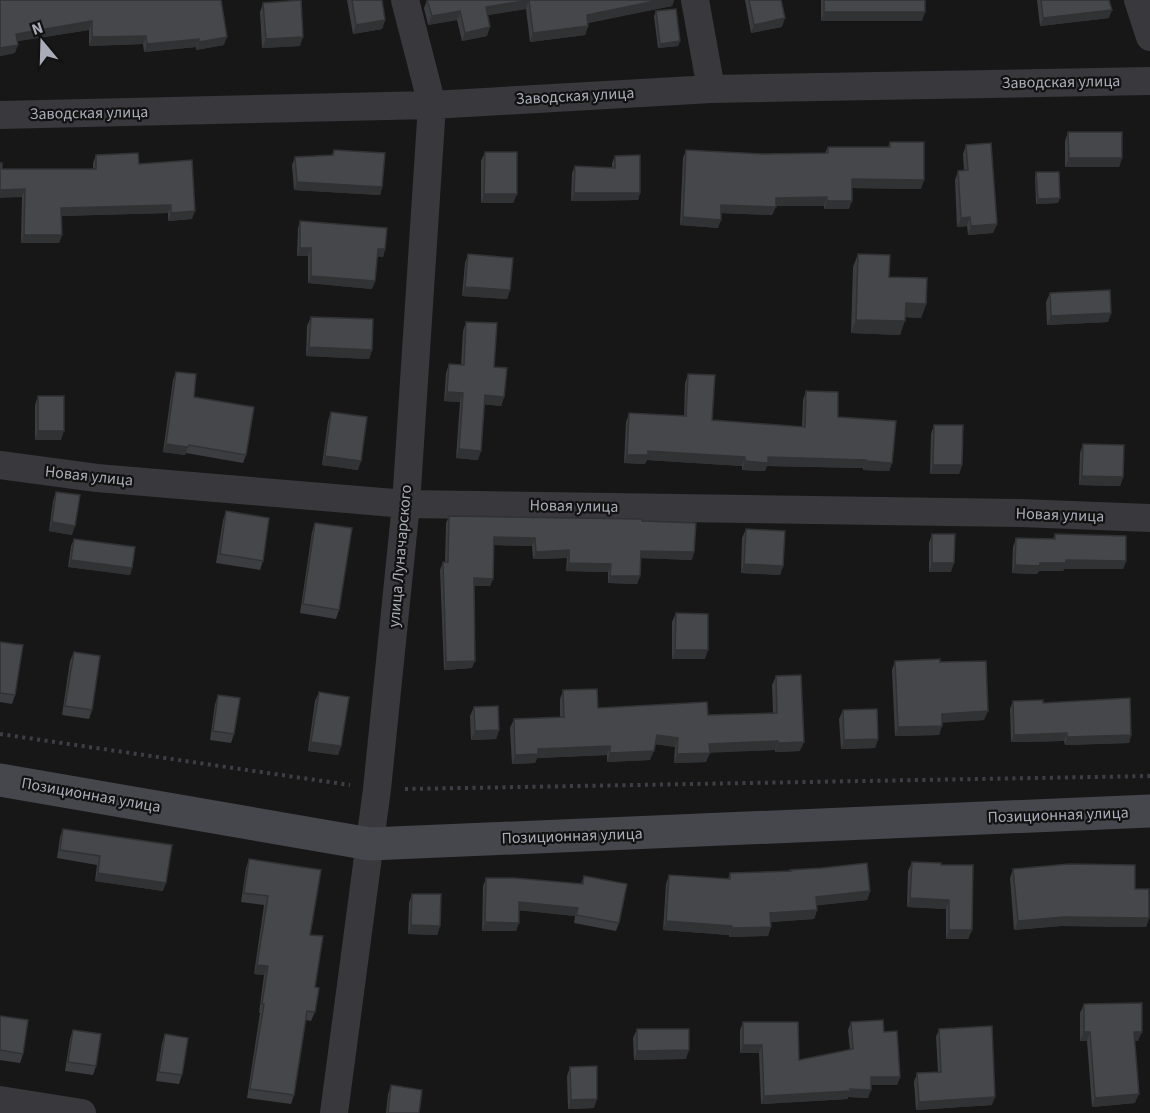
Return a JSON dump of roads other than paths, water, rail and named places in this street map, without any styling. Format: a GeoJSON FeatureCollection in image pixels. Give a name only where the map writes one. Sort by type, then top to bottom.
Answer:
{"type":"FeatureCollection","features":[{"type":"Feature","properties":{"kind":"street","name":"улица Луначарского"},"geometry":{"type":"LineString","coordinates":[[334,1113],[370,844],[405,504],[432,105],[405,0]]}},
{"type":"Feature","properties":{"kind":"street"},"geometry":{"type":"LineString","coordinates":[[695,0],[711,89]]}},
{"type":"Feature","properties":{"kind":"street"},"geometry":{"type":"LineString","coordinates":[[1138,0],[1150,37]]}},
{"type":"Feature","properties":{"kind":"street","name":"Заводская улица"},"geometry":{"type":"LineString","coordinates":[[0,115],[432,105],[711,89],[1150,81]]}},
{"type":"Feature","properties":{"kind":"street","name":"Новая улица"},"geometry":{"type":"LineString","coordinates":[[0,465],[97,478],[405,504],[1020,513],[1150,518]]}},
{"type":"Feature","properties":{"kind":"street","name":"Позиционная улица"},"geometry":{"type":"LineString","coordinates":[[0,780],[370,844],[1150,811]]}},
{"type":"Feature","properties":{"kind":"street"},"geometry":{"type":"LineString","coordinates":[[0,1100],[82,1113]]}}]}
